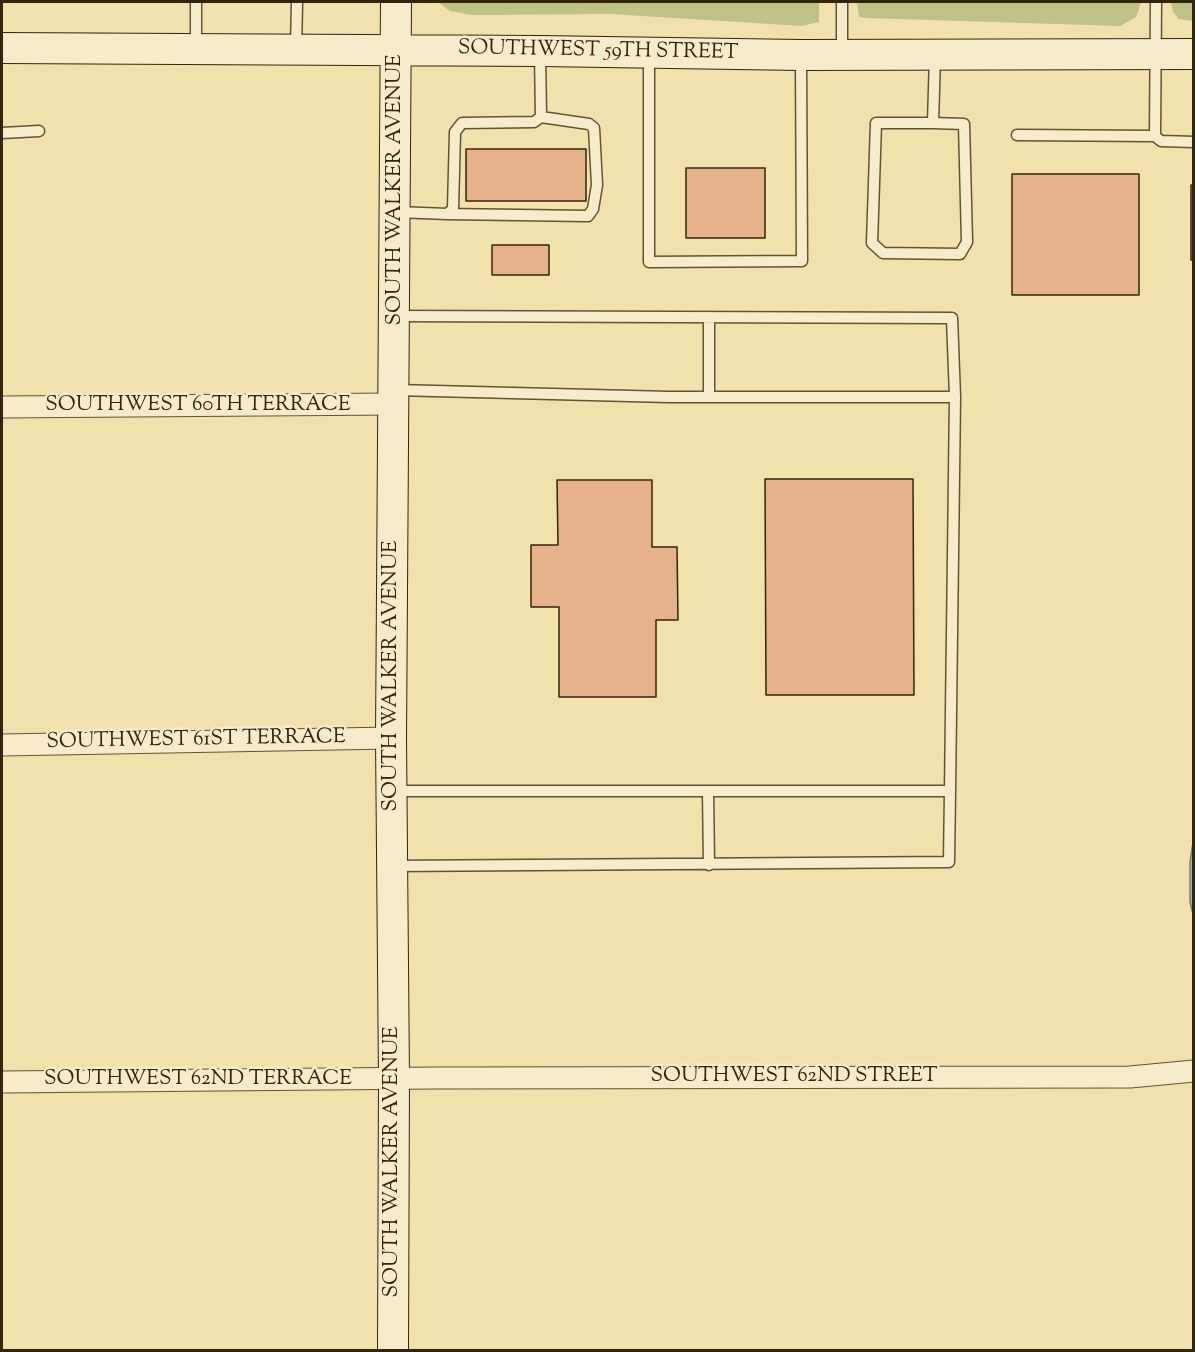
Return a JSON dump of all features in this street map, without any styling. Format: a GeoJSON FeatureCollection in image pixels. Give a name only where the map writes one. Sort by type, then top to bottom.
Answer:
{"type":"FeatureCollection","features":[{"type":"Feature","properties":{"kind":"main road","name":"SOUTH WALKER AVENUE"},"geometry":{"type":"LineString","coordinates":[[393,1350],[394,1078],[391,738],[396,2]]}},
{"type":"Feature","properties":{"kind":"main road","name":"SOUTHWEST 59TH STREET"},"geometry":{"type":"LineString","coordinates":[[2,48],[540,51],[801,56],[1194,54]]}},
{"type":"Feature","properties":{"kind":"street","name":"SOUTHWEST 60TH TERRACE"},"geometry":{"type":"LineString","coordinates":[[2,407],[394,397]]}},
{"type":"Feature","properties":{"kind":"street","name":"SOUTHWEST 61ST TERRACE"},"geometry":{"type":"LineString","coordinates":[[2,745],[391,738]]}},
{"type":"Feature","properties":{"kind":"street","name":"SOUTHWEST 62ND STREET"},"geometry":{"type":"LineString","coordinates":[[394,1078],[1130,1077],[1194,1071]]}},
{"type":"Feature","properties":{"kind":"street","name":"SOUTHWEST 62ND TERRACE"},"geometry":{"type":"LineString","coordinates":[[2,1082],[394,1078]]}},
{"type":"Feature","properties":{"kind":"lane"},"geometry":{"type":"LineString","coordinates":[[196,2],[196,49]]}},
{"type":"Feature","properties":{"kind":"lane"},"geometry":{"type":"LineString","coordinates":[[296,50],[297,2]]}},
{"type":"Feature","properties":{"kind":"lane"},"geometry":{"type":"LineString","coordinates":[[842,2],[842,56]]}},
{"type":"Feature","properties":{"kind":"lane"},"geometry":{"type":"LineString","coordinates":[[1155,136],[1156,2]]}},
{"type":"Feature","properties":{"kind":"lane"},"geometry":{"type":"LineString","coordinates":[[540,51],[541,117]]}},
{"type":"Feature","properties":{"kind":"lane"},"geometry":{"type":"LineString","coordinates":[[649,53],[649,262],[802,261],[801,56]]}},
{"type":"Feature","properties":{"kind":"lane"},"geometry":{"type":"LineString","coordinates":[[933,123],[935,55]]}},
{"type":"Feature","properties":{"kind":"lane"},"geometry":{"type":"LineString","coordinates":[[396,212],[447,214],[588,216],[593,209],[597,184],[594,128],[589,124],[541,117],[534,122],[462,123],[455,132],[453,209],[447,214]]}},
{"type":"Feature","properties":{"kind":"lane"},"geometry":{"type":"LineString","coordinates":[[876,123],[933,123],[964,124],[967,242],[960,254],[883,253],[872,243],[876,123]]}},
{"type":"Feature","properties":{"kind":"lane"},"geometry":{"type":"LineString","coordinates":[[2,133],[39,131]]}},
{"type":"Feature","properties":{"kind":"lane"},"geometry":{"type":"LineString","coordinates":[[1017,135],[1155,136],[1161,141],[1194,142]]}},
{"type":"Feature","properties":{"kind":"lane"},"geometry":{"type":"LineString","coordinates":[[393,866],[949,862],[955,397],[952,318],[395,316]]}},
{"type":"Feature","properties":{"kind":"lane"},"geometry":{"type":"LineString","coordinates":[[709,317],[709,397]]}},
{"type":"Feature","properties":{"kind":"lane"},"geometry":{"type":"LineString","coordinates":[[394,397],[955,397]]}},
{"type":"Feature","properties":{"kind":"lane"},"geometry":{"type":"LineString","coordinates":[[392,791],[950,791]]}},
{"type":"Feature","properties":{"kind":"lane"},"geometry":{"type":"LineString","coordinates":[[708,791],[709,865]]}},
{"type":"Feature","properties":{"kind":"green space"},"geometry":{"type":"Polygon","coordinates":[[[438,2],[819,2],[819,22],[802,26],[610,14],[472,15],[450,11],[438,2]]]}},
{"type":"Feature","properties":{"kind":"green space"},"geometry":{"type":"Polygon","coordinates":[[[857,2],[1141,2],[1136,17],[1120,26],[868,18],[859,17],[857,2]]]}},
{"type":"Feature","properties":{"kind":"green space"},"geometry":{"type":"Polygon","coordinates":[[[1171,2],[1193,2],[1193,21],[1179,19],[1173,12],[1171,2]]]}},
{"type":"Feature","properties":{"kind":"water"},"geometry":{"type":"Polygon","coordinates":[[[1193,842],[1193,914],[1190,902],[1190,862],[1193,842]]]}},
{"type":"Feature","properties":{"kind":"building"},"geometry":{"type":"Polygon","coordinates":[[[466,149],[586,149],[586,201],[466,201],[466,149]]]}},
{"type":"Feature","properties":{"kind":"building"},"geometry":{"type":"Polygon","coordinates":[[[686,168],[765,168],[765,238],[686,238],[686,168]]]}},
{"type":"Feature","properties":{"kind":"building"},"geometry":{"type":"Polygon","coordinates":[[[1012,174],[1139,174],[1139,295],[1012,295],[1012,174]]]}},
{"type":"Feature","properties":{"kind":"building"},"geometry":{"type":"Polygon","coordinates":[[[1191,185],[1194,185],[1194,260],[1191,260],[1191,185]]]}},
{"type":"Feature","properties":{"kind":"building"},"geometry":{"type":"Polygon","coordinates":[[[492,245],[549,245],[549,275],[492,275],[492,245]]]}},
{"type":"Feature","properties":{"kind":"building"},"geometry":{"type":"Polygon","coordinates":[[[765,479],[913,479],[914,695],[766,695],[765,479]]]}},
{"type":"Feature","properties":{"kind":"building"},"geometry":{"type":"Polygon","coordinates":[[[557,480],[652,480],[652,547],[677,547],[678,620],[656,620],[656,697],[559,697],[559,607],[531,607],[531,545],[558,545],[557,480]]]}}]}
